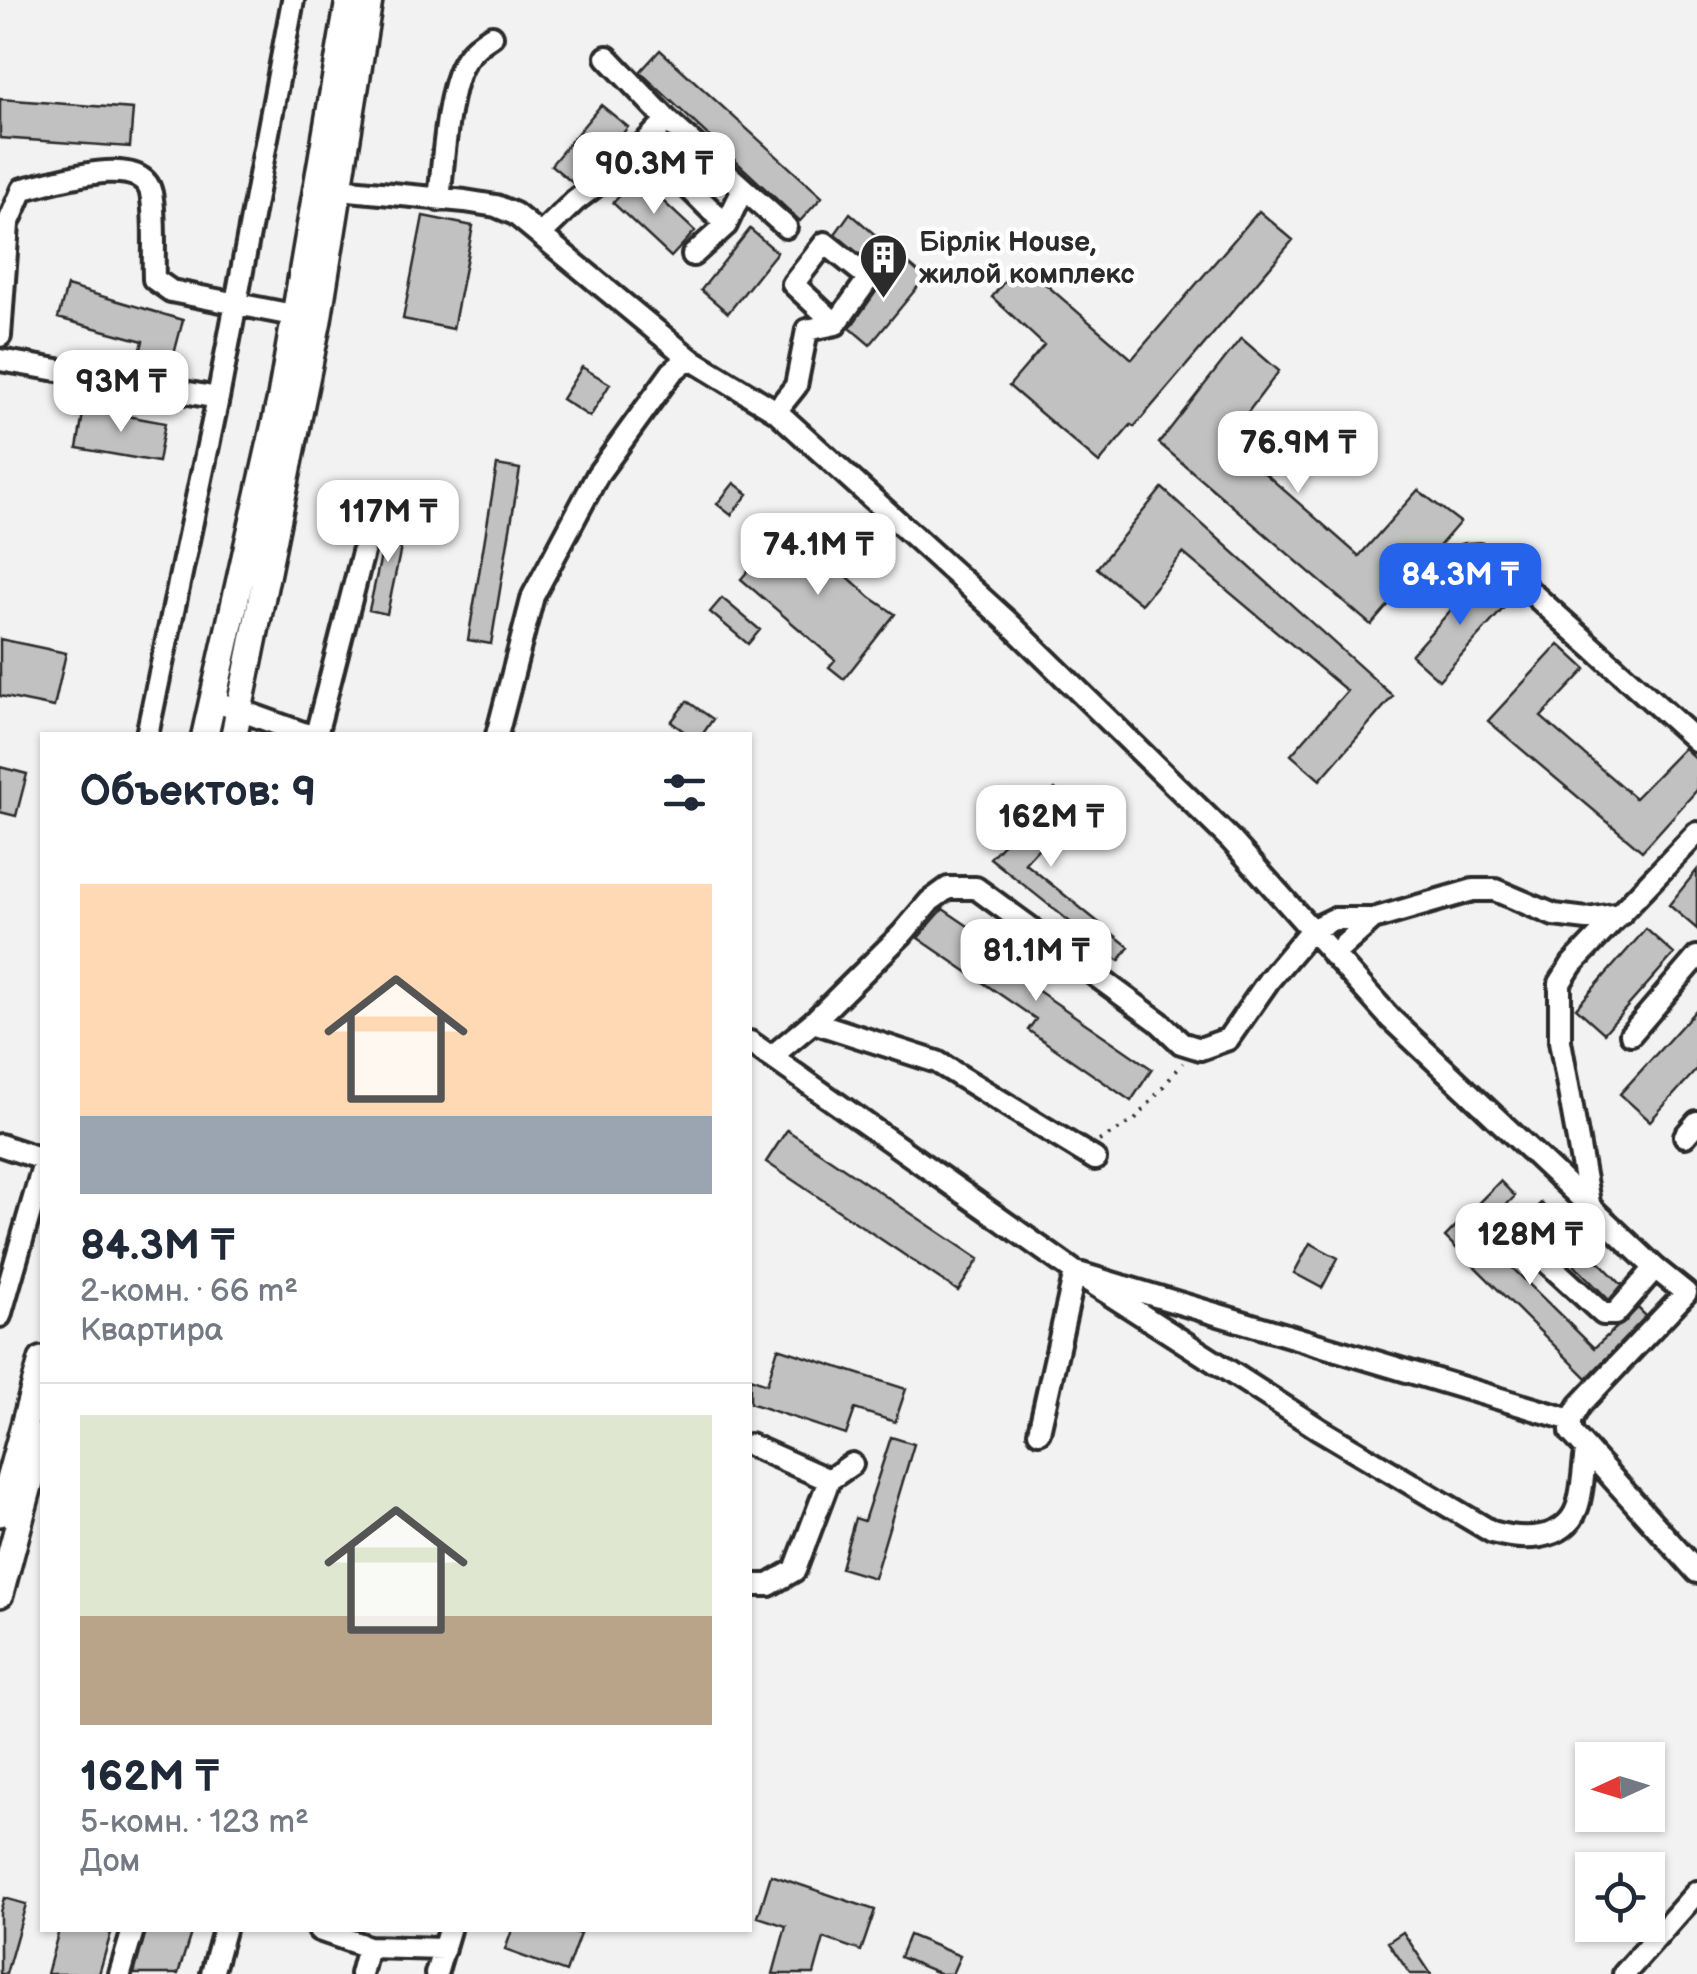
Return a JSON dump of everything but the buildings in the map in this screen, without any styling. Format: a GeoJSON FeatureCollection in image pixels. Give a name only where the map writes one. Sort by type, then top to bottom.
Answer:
{"type":"FeatureCollection","features":[{"type":"Feature","properties":{"kind":"main road"},"geometry":{"type":"LineString","coordinates":[[235,732],[306,318],[349,0]]}},
{"type":"Feature","properties":{"kind":"main road"},"geometry":{"type":"LineString","coordinates":[[205,732],[281,397],[339,189],[370,0]]}},
{"type":"Feature","properties":{"kind":"main road"},"geometry":{"type":"LineString","coordinates":[[0,1512],[40,1367]]}},
{"type":"Feature","properties":{"kind":"main road"},"geometry":{"type":"LineString","coordinates":[[0,1594],[40,1444]]}},
{"type":"Feature","properties":{"kind":"street"},"geometry":{"type":"LineString","coordinates":[[149,732],[218,398],[293,0]]}},
{"type":"Feature","properties":{"kind":"street"},"geometry":{"type":"LineString","coordinates":[[439,200],[452,100],[461,65],[474,48],[492,36]]}},
{"type":"Feature","properties":{"kind":"street"},"geometry":{"type":"LineString","coordinates":[[607,57],[666,120],[786,227]]}},
{"type":"Feature","properties":{"kind":"street"},"geometry":{"type":"LineString","coordinates":[[541,234],[624,164],[666,120]]}},
{"type":"Feature","properties":{"kind":"street"},"geometry":{"type":"LineString","coordinates":[[644,142],[726,225]]}},
{"type":"Feature","properties":{"kind":"street"},"geometry":{"type":"LineString","coordinates":[[0,336],[8,224],[23,189],[114,169],[141,177],[151,190],[154,278],[170,292],[306,318]]}},
{"type":"Feature","properties":{"kind":"street"},"geometry":{"type":"LineString","coordinates":[[339,189],[496,206],[515,214],[689,358],[776,412],[1088,698],[1231,840],[1390,1019],[1655,1268],[1691,1288],[1580,1405],[1571,1420],[1571,1432],[1697,1572]]}},
{"type":"Feature","properties":{"kind":"street"},"geometry":{"type":"LineString","coordinates":[[693,255],[726,225],[743,189]]}},
{"type":"Feature","properties":{"kind":"street"},"geometry":{"type":"LineString","coordinates":[[776,412],[796,386],[807,330],[836,324]]}},
{"type":"Feature","properties":{"kind":"street"},"geometry":{"type":"LineString","coordinates":[[498,732],[532,596],[598,474],[672,372],[689,358]]}},
{"type":"Feature","properties":{"kind":"street"},"geometry":{"type":"LineString","coordinates":[[0,360],[218,398]]}},
{"type":"Feature","properties":{"kind":"street"},"geometry":{"type":"LineString","coordinates":[[317,732],[370,525]]}},
{"type":"Feature","properties":{"kind":"street"},"geometry":{"type":"LineString","coordinates":[[1442,580],[1465,556],[1494,559],[1697,740]]}},
{"type":"Feature","properties":{"kind":"street"},"geometry":{"type":"LineString","coordinates":[[212,701],[300,732]]}},
{"type":"Feature","properties":{"kind":"street"},"geometry":{"type":"LineString","coordinates":[[1590,1208],[1560,1041],[1560,983],[1572,964],[1697,832]]}},
{"type":"Feature","properties":{"kind":"street"},"geometry":{"type":"LineString","coordinates":[[771,1057],[813,1022],[902,934],[930,900],[948,888],[976,888],[1160,1022],[1181,1043],[1200,1049],[1228,1039],[1269,980],[1311,930],[1334,919],[1373,919],[1473,890],[1495,890],[1554,915],[1587,919],[1621,914]]}},
{"type":"Feature","properties":{"kind":"street"},"geometry":{"type":"LineString","coordinates":[[1334,955],[1373,919]]}},
{"type":"Feature","properties":{"kind":"street"},"geometry":{"type":"LineString","coordinates":[[1631,1034],[1697,957]]}},
{"type":"Feature","properties":{"kind":"street"},"geometry":{"type":"LineString","coordinates":[[813,1022],[937,1062],[1088,1154]]}},
{"type":"Feature","properties":{"kind":"street"},"geometry":{"type":"LineString","coordinates":[[752,1043],[1076,1272],[1319,1429],[1492,1532],[1516,1539],[1544,1536],[1560,1528],[1576,1510],[1586,1452]]}},
{"type":"Feature","properties":{"kind":"street"},"geometry":{"type":"LineString","coordinates":[[0,1146],[40,1158]]}},
{"type":"Feature","properties":{"kind":"street"},"geometry":{"type":"LineString","coordinates":[[0,1316],[40,1177]]}},
{"type":"Feature","properties":{"kind":"street"},"geometry":{"type":"LineString","coordinates":[[1513,1230],[1603,1314],[1615,1314],[1655,1268]]}},
{"type":"Feature","properties":{"kind":"street"},"geometry":{"type":"LineString","coordinates":[[1076,1272],[1571,1420]]}},
{"type":"Feature","properties":{"kind":"street"},"geometry":{"type":"LineString","coordinates":[[1039,1432],[1076,1272]]}},
{"type":"Feature","properties":{"kind":"street"},"geometry":{"type":"LineString","coordinates":[[752,1446],[829,1480]]}},
{"type":"Feature","properties":{"kind":"street"},"geometry":{"type":"LineString","coordinates":[[752,1585],[769,1585],[795,1570],[829,1480],[852,1464]]}},
{"type":"Feature","properties":{"kind":"street"},"geometry":{"type":"LineString","coordinates":[[1624,1974],[1697,1892]]}},
{"type":"Feature","properties":{"kind":"street"},"geometry":{"type":"LineString","coordinates":[[120,1974],[131,1932]]}},
{"type":"Feature","properties":{"kind":"street"},"geometry":{"type":"LineString","coordinates":[[212,1974],[223,1932]]}},
{"type":"Feature","properties":{"kind":"street"},"geometry":{"type":"LineString","coordinates":[[325,1932],[368,1947],[446,1939],[436,1974]]}},
{"type":"Feature","properties":{"kind":"street"},"geometry":{"type":"LineString","coordinates":[[361,1974],[368,1947]]}},
{"type":"Feature","properties":{"kind":"path"},"geometry":{"type":"LineString","coordinates":[[1088,1154],[1134,1120],[1178,1067],[1200,1049]]}},
{"type":"Feature","properties":{"kind":"place","name":"Бірлік House, жилой комплекс"},"geometry":{"type":"Point","coordinates":[884,300]}}]}
